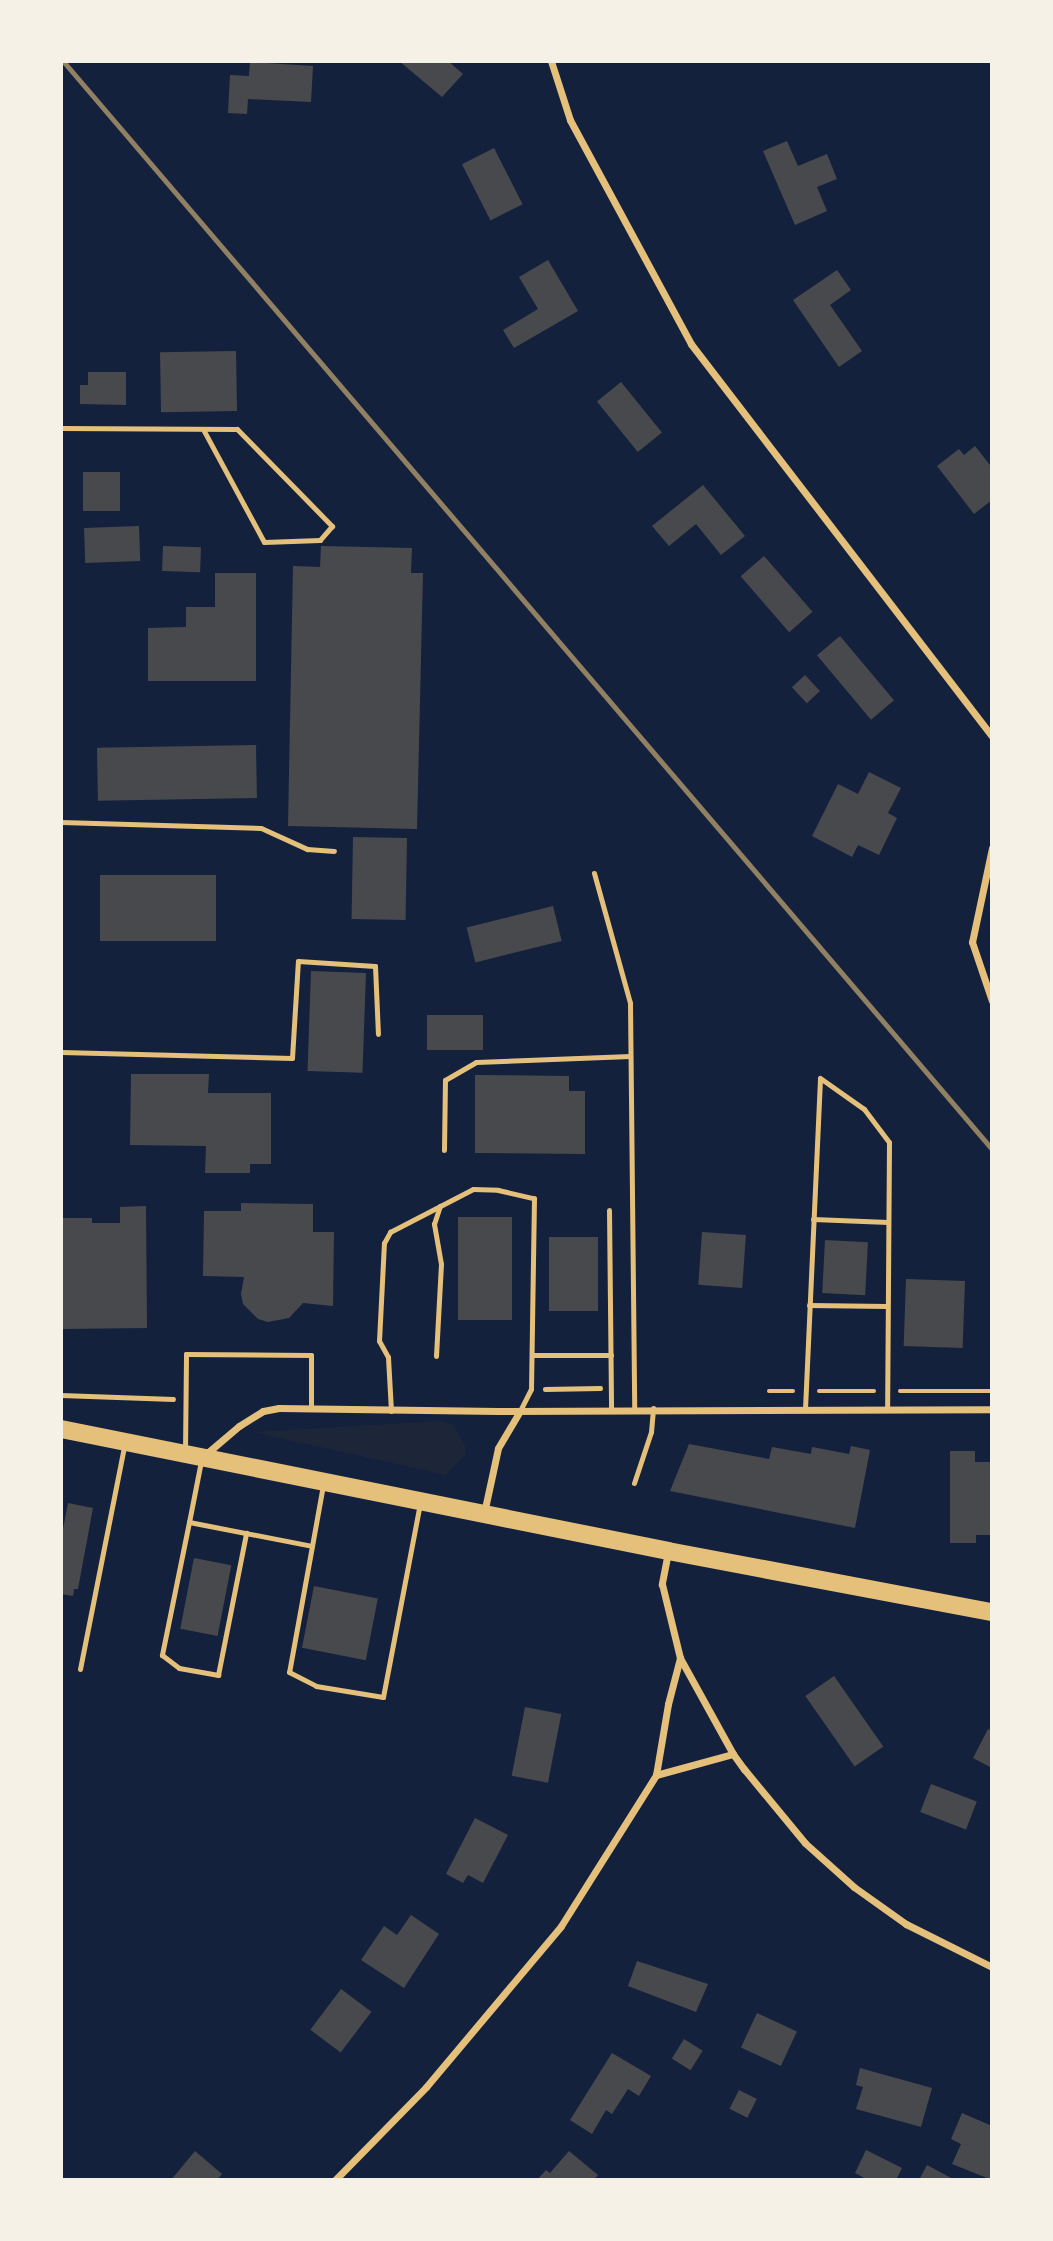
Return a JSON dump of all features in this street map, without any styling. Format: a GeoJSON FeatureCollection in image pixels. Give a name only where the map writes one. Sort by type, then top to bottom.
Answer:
{"type":"FeatureCollection","features":[{"type":"Feature","properties":{"kind":"main road"},"geometry":{"type":"LineString","coordinates":[[61,1429],[668,1551],[992,1612]]}},
{"type":"Feature","properties":{"kind":"street"},"geometry":{"type":"LineString","coordinates":[[551,61],[570,120],[691,344],[992,736]]}},
{"type":"Feature","properties":{"kind":"street"},"geometry":{"type":"LineString","coordinates":[[992,848],[972,942],[992,1001]]}},
{"type":"Feature","properties":{"kind":"street"},"geometry":{"type":"LineString","coordinates":[[193,1456],[263,1411],[992,1409]]}},
{"type":"Feature","properties":{"kind":"street"},"geometry":{"type":"LineString","coordinates":[[484,1514],[498,1448],[520,1411]]}},
{"type":"Feature","properties":{"kind":"street"},"geometry":{"type":"LineString","coordinates":[[668,1551],[662,1584],[680,1658],[733,1754],[806,1843],[854,1887],[906,1924],[992,1968]]}},
{"type":"Feature","properties":{"kind":"street"},"geometry":{"type":"LineString","coordinates":[[335,2180],[426,2087],[561,1926],[656,1775],[668,1704],[680,1658]]}},
{"type":"Feature","properties":{"kind":"street"},"geometry":{"type":"LineString","coordinates":[[656,1775],[733,1754]]}},
{"type":"Feature","properties":{"kind":"lane"},"geometry":{"type":"LineString","coordinates":[[61,428],[237,429],[332,526],[320,540],[264,542],[203,429]]}},
{"type":"Feature","properties":{"kind":"lane"},"geometry":{"type":"LineString","coordinates":[[61,822],[261,828],[307,849],[334,851]]}},
{"type":"Feature","properties":{"kind":"lane"},"geometry":{"type":"LineString","coordinates":[[594,873],[630,1003],[634,1408]]}},
{"type":"Feature","properties":{"kind":"lane"},"geometry":{"type":"LineString","coordinates":[[61,1052],[292,1058],[298,961],[375,966],[378,1034]]}},
{"type":"Feature","properties":{"kind":"lane"},"geometry":{"type":"LineString","coordinates":[[444,1150],[445,1080],[476,1062],[630,1056]]}},
{"type":"Feature","properties":{"kind":"lane"},"geometry":{"type":"LineString","coordinates":[[804,1409],[820,1078],[864,1109],[889,1142],[887,1409]]}},
{"type":"Feature","properties":{"kind":"lane"},"geometry":{"type":"LineString","coordinates":[[391,1411],[388,1357],[379,1341],[384,1243],[390,1231],[473,1189],[498,1190],[534,1198],[531,1389],[520,1411]]}},
{"type":"Feature","properties":{"kind":"lane"},"geometry":{"type":"LineString","coordinates":[[436,1356],[441,1264],[434,1224],[440,1206]]}},
{"type":"Feature","properties":{"kind":"lane"},"geometry":{"type":"LineString","coordinates":[[609,1210],[611,1409]]}},
{"type":"Feature","properties":{"kind":"lane"},"geometry":{"type":"LineString","coordinates":[[813,1219],[888,1222]]}},
{"type":"Feature","properties":{"kind":"lane"},"geometry":{"type":"LineString","coordinates":[[809,1305],[887,1306]]}},
{"type":"Feature","properties":{"kind":"lane"},"geometry":{"type":"LineString","coordinates":[[246,1533],[218,1675],[179,1668],[162,1655],[189,1522],[193,1456],[186,1399],[186,1354],[311,1355],[311,1409]]}},
{"type":"Feature","properties":{"kind":"lane"},"geometry":{"type":"LineString","coordinates":[[532,1355],[611,1355]]}},
{"type":"Feature","properties":{"kind":"lane"},"geometry":{"type":"LineString","coordinates":[[634,1483],[650,1432],[653,1408]]}},
{"type":"Feature","properties":{"kind":"lane"},"geometry":{"type":"LineString","coordinates":[[80,1669],[124,1442]]}},
{"type":"Feature","properties":{"kind":"lane"},"geometry":{"type":"LineString","coordinates":[[323,1482],[289,1672],[316,1686],[383,1697],[421,1501]]}},
{"type":"Feature","properties":{"kind":"lane"},"geometry":{"type":"LineString","coordinates":[[189,1522],[312,1546]]}},
{"type":"Feature","properties":{"kind":"path"},"geometry":{"type":"LineString","coordinates":[[61,1395],[186,1399]]}},
{"type":"Feature","properties":{"kind":"shaded area"},"geometry":{"type":"Polygon","coordinates":[[[440,1421],[452,1424],[465,1445],[465,1455],[446,1475],[253,1432],[440,1421]]]}},
{"type":"Feature","properties":{"kind":"building"},"geometry":{"type":"Polygon","coordinates":[[[399,61],[448,61],[463,74],[442,97],[399,61]]]}},
{"type":"Feature","properties":{"kind":"building"},"geometry":{"type":"Polygon","coordinates":[[[250,62],[313,66],[311,102],[248,99],[247,114],[228,113],[230,75],[249,76],[250,62]]]}},
{"type":"Feature","properties":{"kind":"building"},"geometry":{"type":"Polygon","coordinates":[[[787,141],[798,166],[827,154],[837,179],[817,187],[827,211],[795,225],[763,151],[787,141]]]}},
{"type":"Feature","properties":{"kind":"building"},"geometry":{"type":"Polygon","coordinates":[[[494,148],[523,204],[491,220],[462,164],[494,148]]]}},
{"type":"Feature","properties":{"kind":"building"},"geometry":{"type":"Polygon","coordinates":[[[548,260],[578,311],[514,348],[503,330],[538,309],[519,277],[548,260]]]}},
{"type":"Feature","properties":{"kind":"building"},"geometry":{"type":"Polygon","coordinates":[[[837,270],[851,290],[830,305],[862,351],[839,367],[793,300],[837,270]]]}},
{"type":"Feature","properties":{"kind":"building"},"geometry":{"type":"Polygon","coordinates":[[[236,351],[237,411],[161,412],[160,352],[236,351]]]}},
{"type":"Feature","properties":{"kind":"building"},"geometry":{"type":"Polygon","coordinates":[[[88,372],[126,372],[126,405],[80,404],[80,385],[88,385],[88,372]]]}},
{"type":"Feature","properties":{"kind":"building"},"geometry":{"type":"Polygon","coordinates":[[[621,382],[662,433],[638,452],[597,402],[621,382]]]}},
{"type":"Feature","properties":{"kind":"building"},"geometry":{"type":"Polygon","coordinates":[[[975,446],[990,465],[992,464],[992,500],[974,514],[937,466],[959,449],[964,455],[975,446]]]}},
{"type":"Feature","properties":{"kind":"building"},"geometry":{"type":"Polygon","coordinates":[[[83,472],[120,472],[120,511],[83,511],[83,472]]]}},
{"type":"Feature","properties":{"kind":"building"},"geometry":{"type":"Polygon","coordinates":[[[703,485],[745,536],[721,555],[696,524],[669,546],[652,526],[703,485]]]}},
{"type":"Feature","properties":{"kind":"building"},"geometry":{"type":"Polygon","coordinates":[[[139,526],[140,561],[85,563],[84,528],[139,526]]]}},
{"type":"Feature","properties":{"kind":"building"},"geometry":{"type":"Polygon","coordinates":[[[163,546],[201,547],[200,572],[162,571],[163,546]]]}},
{"type":"Feature","properties":{"kind":"building"},"geometry":{"type":"Polygon","coordinates":[[[321,546],[412,548],[411,573],[423,573],[417,829],[288,826],[293,566],[320,567],[321,546]]]}},
{"type":"Feature","properties":{"kind":"building"},"geometry":{"type":"Polygon","coordinates":[[[764,556],[813,612],[789,632],[741,576],[764,556]]]}},
{"type":"Feature","properties":{"kind":"building"},"geometry":{"type":"Polygon","coordinates":[[[215,573],[256,573],[256,681],[148,681],[148,628],[186,627],[186,607],[215,607],[215,573]]]}},
{"type":"Feature","properties":{"kind":"building"},"geometry":{"type":"Polygon","coordinates":[[[840,636],[894,700],[871,720],[817,655],[840,636]]]}},
{"type":"Feature","properties":{"kind":"building"},"geometry":{"type":"Polygon","coordinates":[[[805,675],[820,691],[807,703],[792,687],[805,675]]]}},
{"type":"Feature","properties":{"kind":"building"},"geometry":{"type":"Polygon","coordinates":[[[256,745],[257,798],[98,801],[97,748],[256,745]]]}},
{"type":"Feature","properties":{"kind":"building"},"geometry":{"type":"Polygon","coordinates":[[[869,772],[901,788],[888,813],[897,818],[879,855],[858,845],[852,857],[812,836],[838,784],[858,794],[869,772]]]}},
{"type":"Feature","properties":{"kind":"building"},"geometry":{"type":"Polygon","coordinates":[[[353,837],[407,838],[406,920],[352,919],[353,837]]]}},
{"type":"Feature","properties":{"kind":"building"},"geometry":{"type":"Polygon","coordinates":[[[100,875],[216,875],[216,941],[100,941],[100,875]]]}},
{"type":"Feature","properties":{"kind":"building"},"geometry":{"type":"Polygon","coordinates":[[[553,906],[562,941],[475,962],[467,928],[553,906]]]}},
{"type":"Feature","properties":{"kind":"building"},"geometry":{"type":"Polygon","coordinates":[[[311,971],[366,973],[362,1073],[308,1071],[311,971]]]}},
{"type":"Feature","properties":{"kind":"building"},"geometry":{"type":"Polygon","coordinates":[[[427,1015],[483,1015],[483,1050],[427,1050],[427,1015]]]}},
{"type":"Feature","properties":{"kind":"building"},"geometry":{"type":"Polygon","coordinates":[[[131,1074],[209,1074],[208,1093],[271,1093],[271,1164],[250,1164],[250,1173],[205,1173],[206,1146],[130,1145],[131,1074]]]}},
{"type":"Feature","properties":{"kind":"building"},"geometry":{"type":"Polygon","coordinates":[[[475,1075],[569,1076],[569,1091],[585,1091],[585,1154],[475,1153],[475,1075]]]}},
{"type":"Feature","properties":{"kind":"building"},"geometry":{"type":"Polygon","coordinates":[[[241,1203],[313,1204],[313,1232],[334,1232],[333,1306],[303,1303],[289,1318],[268,1322],[258,1319],[243,1304],[241,1294],[244,1277],[203,1276],[204,1211],[241,1211],[241,1203]]]}},
{"type":"Feature","properties":{"kind":"building"},"geometry":{"type":"Polygon","coordinates":[[[146,1206],[147,1328],[63,1329],[62,1218],[92,1218],[92,1223],[120,1223],[120,1207],[146,1206]]]}},
{"type":"Feature","properties":{"kind":"building"},"geometry":{"type":"Polygon","coordinates":[[[458,1217],[512,1217],[512,1320],[458,1320],[458,1217]]]}},
{"type":"Feature","properties":{"kind":"building"},"geometry":{"type":"Polygon","coordinates":[[[702,1232],[746,1235],[742,1288],[698,1285],[702,1232]]]}},
{"type":"Feature","properties":{"kind":"building"},"geometry":{"type":"Polygon","coordinates":[[[549,1237],[598,1237],[598,1311],[549,1311],[549,1237]]]}},
{"type":"Feature","properties":{"kind":"building"},"geometry":{"type":"Polygon","coordinates":[[[825,1240],[868,1242],[865,1295],[822,1293],[825,1240]]]}},
{"type":"Feature","properties":{"kind":"building"},"geometry":{"type":"Polygon","coordinates":[[[906,1279],[965,1281],[963,1348],[904,1346],[906,1279]]]}},
{"type":"Feature","properties":{"kind":"building"},"geometry":{"type":"Polygon","coordinates":[[[689,1444],[769,1459],[772,1447],[811,1454],[812,1447],[849,1454],[851,1446],[870,1450],[855,1528],[670,1491],[689,1444]]]}},
{"type":"Feature","properties":{"kind":"building"},"geometry":{"type":"Polygon","coordinates":[[[950,1451],[975,1451],[975,1462],[992,1462],[992,1535],[976,1535],[976,1543],[950,1543],[950,1451]]]}},
{"type":"Feature","properties":{"kind":"building"},"geometry":{"type":"Polygon","coordinates":[[[68,1503],[93,1508],[78,1589],[74,1589],[73,1596],[61,1594],[61,1539],[68,1503]]]}},
{"type":"Feature","properties":{"kind":"building"},"geometry":{"type":"Polygon","coordinates":[[[194,1558],[231,1565],[218,1636],[180,1629],[194,1558]]]}},
{"type":"Feature","properties":{"kind":"building"},"geometry":{"type":"Polygon","coordinates":[[[314,1586],[378,1598],[366,1660],[302,1648],[314,1586]]]}},
{"type":"Feature","properties":{"kind":"building"},"geometry":{"type":"Polygon","coordinates":[[[834,1676],[883,1746],[855,1767],[805,1696],[834,1676]]]}},
{"type":"Feature","properties":{"kind":"building"},"geometry":{"type":"Polygon","coordinates":[[[525,1707],[561,1714],[548,1783],[512,1776],[525,1707]]]}},
{"type":"Feature","properties":{"kind":"building"},"geometry":{"type":"Polygon","coordinates":[[[988,1729],[992,1731],[992,1768],[973,1758],[988,1729]]]}},
{"type":"Feature","properties":{"kind":"building"},"geometry":{"type":"Polygon","coordinates":[[[931,1784],[977,1802],[966,1830],[920,1812],[931,1784]]]}},
{"type":"Feature","properties":{"kind":"building"},"geometry":{"type":"Polygon","coordinates":[[[475,1818],[508,1835],[483,1883],[468,1875],[463,1883],[446,1874],[475,1818]]]}},
{"type":"Feature","properties":{"kind":"building"},"geometry":{"type":"Polygon","coordinates":[[[411,1915],[439,1934],[404,1988],[361,1960],[384,1926],[397,1935],[411,1915]]]}},
{"type":"Feature","properties":{"kind":"building"},"geometry":{"type":"Polygon","coordinates":[[[637,1961],[708,1984],[696,2012],[628,1986],[637,1961]]]}},
{"type":"Feature","properties":{"kind":"building"},"geometry":{"type":"Polygon","coordinates":[[[341,1989],[371,2012],[341,2053],[310,2030],[341,1989]]]}},
{"type":"Feature","properties":{"kind":"building"},"geometry":{"type":"Polygon","coordinates":[[[757,2013],[797,2032],[781,2066],[741,2047],[757,2013]]]}},
{"type":"Feature","properties":{"kind":"building"},"geometry":{"type":"Polygon","coordinates":[[[684,2039],[703,2051],[690,2070],[672,2059],[684,2039]]]}},
{"type":"Feature","properties":{"kind":"building"},"geometry":{"type":"Polygon","coordinates":[[[612,2053],[651,2076],[639,2096],[628,2089],[612,2114],[606,2110],[592,2134],[570,2120],[612,2053]]]}},
{"type":"Feature","properties":{"kind":"building"},"geometry":{"type":"Polygon","coordinates":[[[860,2068],[932,2088],[921,2127],[856,2109],[863,2087],[856,2085],[860,2068]]]}},
{"type":"Feature","properties":{"kind":"building"},"geometry":{"type":"Polygon","coordinates":[[[739,2090],[757,2099],[747,2118],[729,2109],[739,2090]]]}},
{"type":"Feature","properties":{"kind":"building"},"geometry":{"type":"Polygon","coordinates":[[[962,2113],[992,2126],[992,2180],[952,2164],[961,2144],[951,2139],[962,2113]]]}},
{"type":"Feature","properties":{"kind":"building"},"geometry":{"type":"Polygon","coordinates":[[[866,2150],[902,2168],[896,2180],[868,2180],[855,2173],[866,2150]]]}},
{"type":"Feature","properties":{"kind":"building"},"geometry":{"type":"Polygon","coordinates":[[[195,2151],[222,2174],[217,2180],[171,2180],[195,2151]]]}},
{"type":"Feature","properties":{"kind":"building"},"geometry":{"type":"Polygon","coordinates":[[[569,2151],[598,2175],[594,2180],[537,2180],[546,2170],[550,2173],[569,2151]]]}},
{"type":"Feature","properties":{"kind":"building"},"geometry":{"type":"Polygon","coordinates":[[[927,2165],[955,2180],[919,2180],[927,2165]]]}},
{"type":"Feature","properties":{"kind":"railway"},"geometry":{"type":"LineString","coordinates":[[63,61],[992,1149]]}}]}
